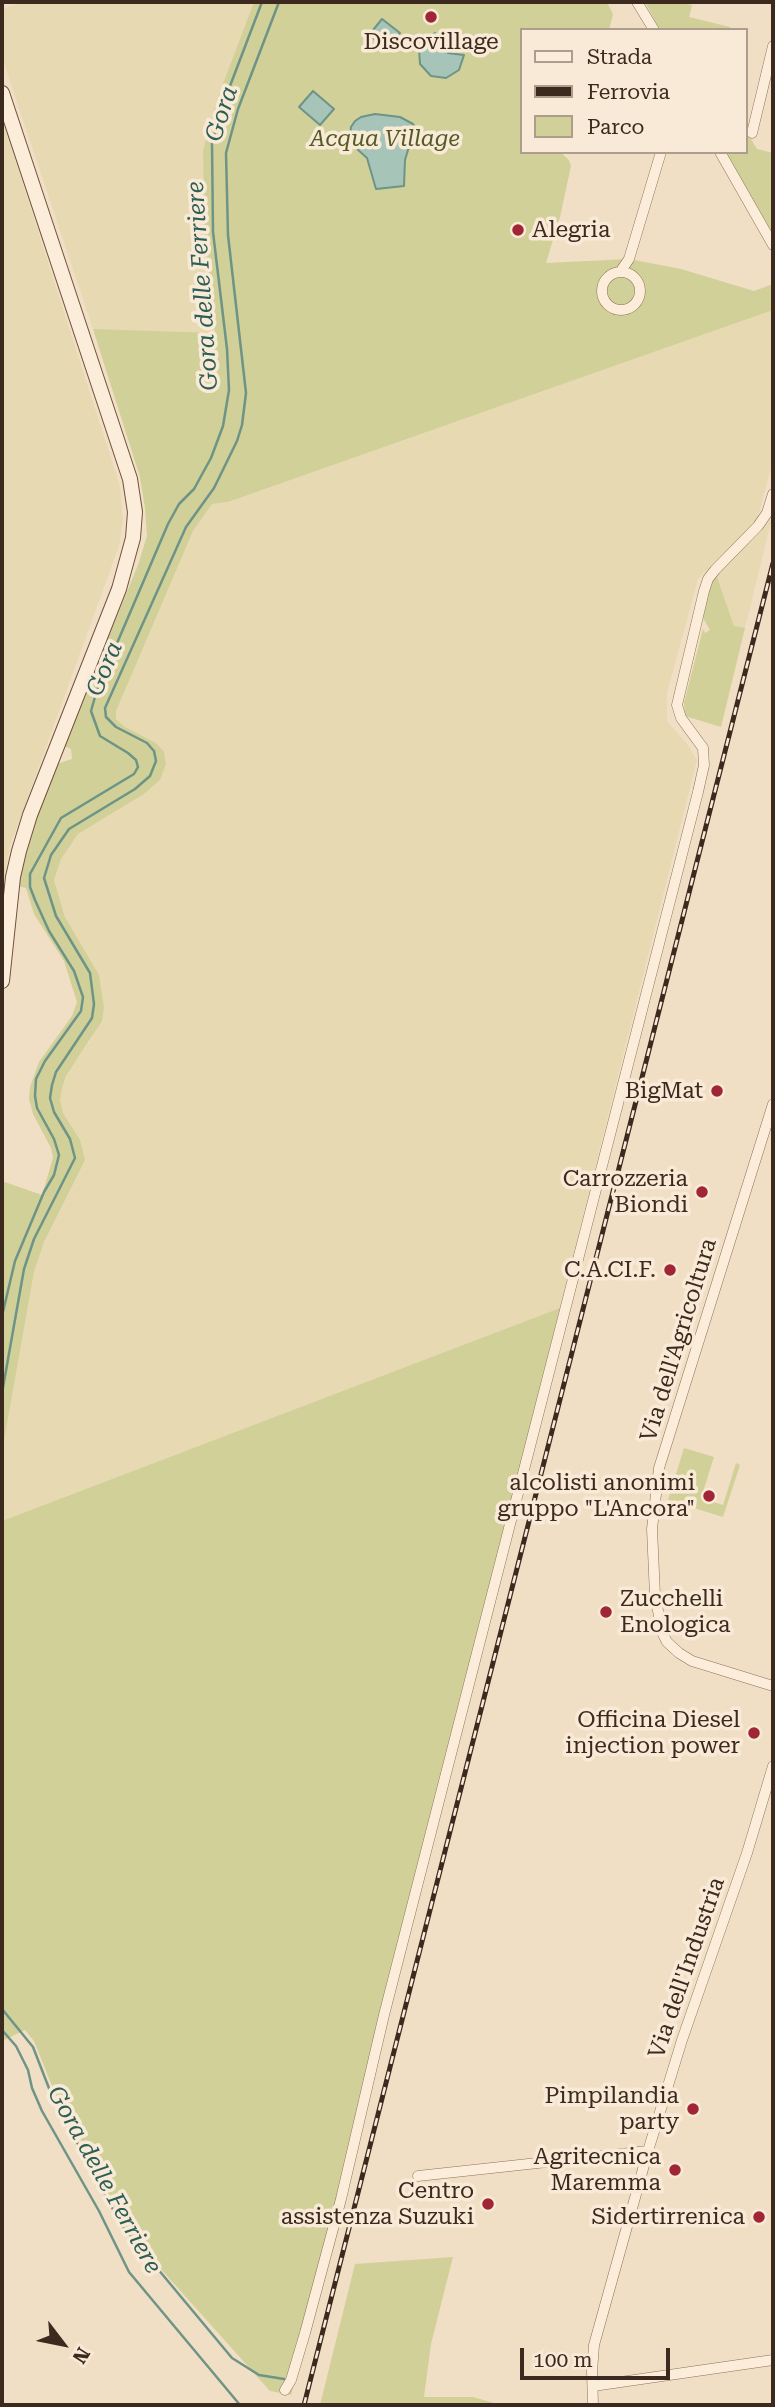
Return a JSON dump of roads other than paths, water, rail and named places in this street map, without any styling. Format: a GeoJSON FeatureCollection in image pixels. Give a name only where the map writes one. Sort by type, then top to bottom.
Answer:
{"type":"FeatureCollection","features":[{"type":"Feature","properties":{"kind":"street"},"geometry":{"type":"LineString","coordinates":[[637,2],[653,28]]}},
{"type":"Feature","properties":{"kind":"street"},"geometry":{"type":"LineString","coordinates":[[752,133],[773,46]]}},
{"type":"Feature","properties":{"kind":"street"},"geometry":{"type":"LineString","coordinates":[[2,93],[130,479],[135,512],[133,538],[119,589],[30,815],[19,850],[10,896],[2,981]]}},
{"type":"Feature","properties":{"kind":"street"},"geometry":{"type":"LineString","coordinates":[[625,273],[660,154]]}},
{"type":"Feature","properties":{"kind":"street"},"geometry":{"type":"LineString","coordinates":[[721,154],[773,245]]}},
{"type":"Feature","properties":{"kind":"street"},"geometry":{"type":"LineString","coordinates":[[285,2390],[291,2380],[305,2333],[338,2209],[384,2015],[698,792],[704,765],[703,748],[681,718],[677,705],[706,583],[715,570],[758,526],[767,513],[773,494]]}},
{"type":"Feature","properties":{"kind":"street","name":"Via dell'Agricoltura"},"geometry":{"type":"LineString","coordinates":[[773,1104],[659,1468],[652,1529],[655,1595],[667,1642],[692,1661],[773,1686]]}},
{"type":"Feature","properties":{"kind":"street","name":"Via dell'Industria"},"geometry":{"type":"LineString","coordinates":[[593,2405],[594,2345],[648,2151],[682,2040],[747,1853],[773,1766]]}},
{"type":"Feature","properties":{"kind":"street"},"geometry":{"type":"LineString","coordinates":[[418,2176],[648,2151]]}},
{"type":"Feature","properties":{"kind":"street"},"geometry":{"type":"LineString","coordinates":[[593,2386],[773,2360]]}},
{"type":"Feature","properties":{"kind":"waterway","name":"Gora delle Ferriere"},"geometry":{"type":"LineString","coordinates":[[2,1316],[15,1261],[54,1175],[59,1155],[54,1139],[37,1108],[36,1079],[45,1061],[81,1011],[83,997],[74,971],[49,931],[35,900],[30,887],[30,874],[61,818],[134,774],[138,767],[136,760],[128,753],[100,736],[91,711],[97,690],[168,524],[179,504],[194,489],[211,458],[223,426],[229,390],[227,349],[213,232],[212,143],[222,107],[262,2]]}},
{"type":"Feature","properties":{"kind":"waterway","name":"Gora"},"geometry":{"type":"LineString","coordinates":[[2,1393],[24,1269],[34,1239],[75,1158],[70,1139],[54,1112],[50,1098],[52,1085],[56,1072],[92,1018],[94,1004],[90,973],[56,916],[44,878],[51,855],[69,829],[135,789],[150,776],[156,761],[154,751],[147,743],[116,727],[106,717],[105,708],[186,527],[214,488],[242,425],[246,393],[228,235],[226,153],[238,109],[279,2]]}},
{"type":"Feature","properties":{"kind":"waterway"},"geometry":{"type":"LineString","coordinates":[[2,2009],[33,2047],[52,2096],[122,2226],[232,2358],[259,2375],[284,2379]]}},
{"type":"Feature","properties":{"kind":"waterway","name":"Gora delle Ferriere"},"geometry":{"type":"LineString","coordinates":[[2,2030],[16,2046],[28,2070],[42,2111],[99,2211],[129,2272],[240,2405]]}},
{"type":"Feature","properties":{"kind":"railway"},"geometry":{"type":"LineString","coordinates":[[304,2405],[773,563]]}},
{"type":"Feature","properties":{"kind":"place","name":"Discovillage"},"geometry":{"type":"Point","coordinates":[431,17]}},
{"type":"Feature","properties":{"kind":"place","name":"Alegria"},"geometry":{"type":"Point","coordinates":[518,230]}},
{"type":"Feature","properties":{"kind":"place","name":"BigMat"},"geometry":{"type":"Point","coordinates":[717,1091]}},
{"type":"Feature","properties":{"kind":"place","name":"Carrozzeria Biondi"},"geometry":{"type":"Point","coordinates":[702,1192]}},
{"type":"Feature","properties":{"kind":"place","name":"C.A.CI.F."},"geometry":{"type":"Point","coordinates":[670,1270]}},
{"type":"Feature","properties":{"kind":"place","name":"alcolisti anonimi gruppo \"L'Ancora\""},"geometry":{"type":"Point","coordinates":[709,1496]}},
{"type":"Feature","properties":{"kind":"place","name":"Zucchelli Enologica"},"geometry":{"type":"Point","coordinates":[606,1612]}},
{"type":"Feature","properties":{"kind":"place","name":"Officina Diesel injection power"},"geometry":{"type":"Point","coordinates":[754,1733]}},
{"type":"Feature","properties":{"kind":"place","name":"Pimpilandia party"},"geometry":{"type":"Point","coordinates":[693,2109]}},
{"type":"Feature","properties":{"kind":"place","name":"Agritecnica Maremma"},"geometry":{"type":"Point","coordinates":[675,2170]}},
{"type":"Feature","properties":{"kind":"place","name":"Centro assistenza Suzuki"},"geometry":{"type":"Point","coordinates":[488,2204]}},
{"type":"Feature","properties":{"kind":"place","name":"Sidertirrenica"},"geometry":{"type":"Point","coordinates":[759,2217]}},
{"type":"Feature","properties":{"kind":"park label","name":"Acqua Village"},"geometry":{"type":"Point","coordinates":[385,139]}}]}
